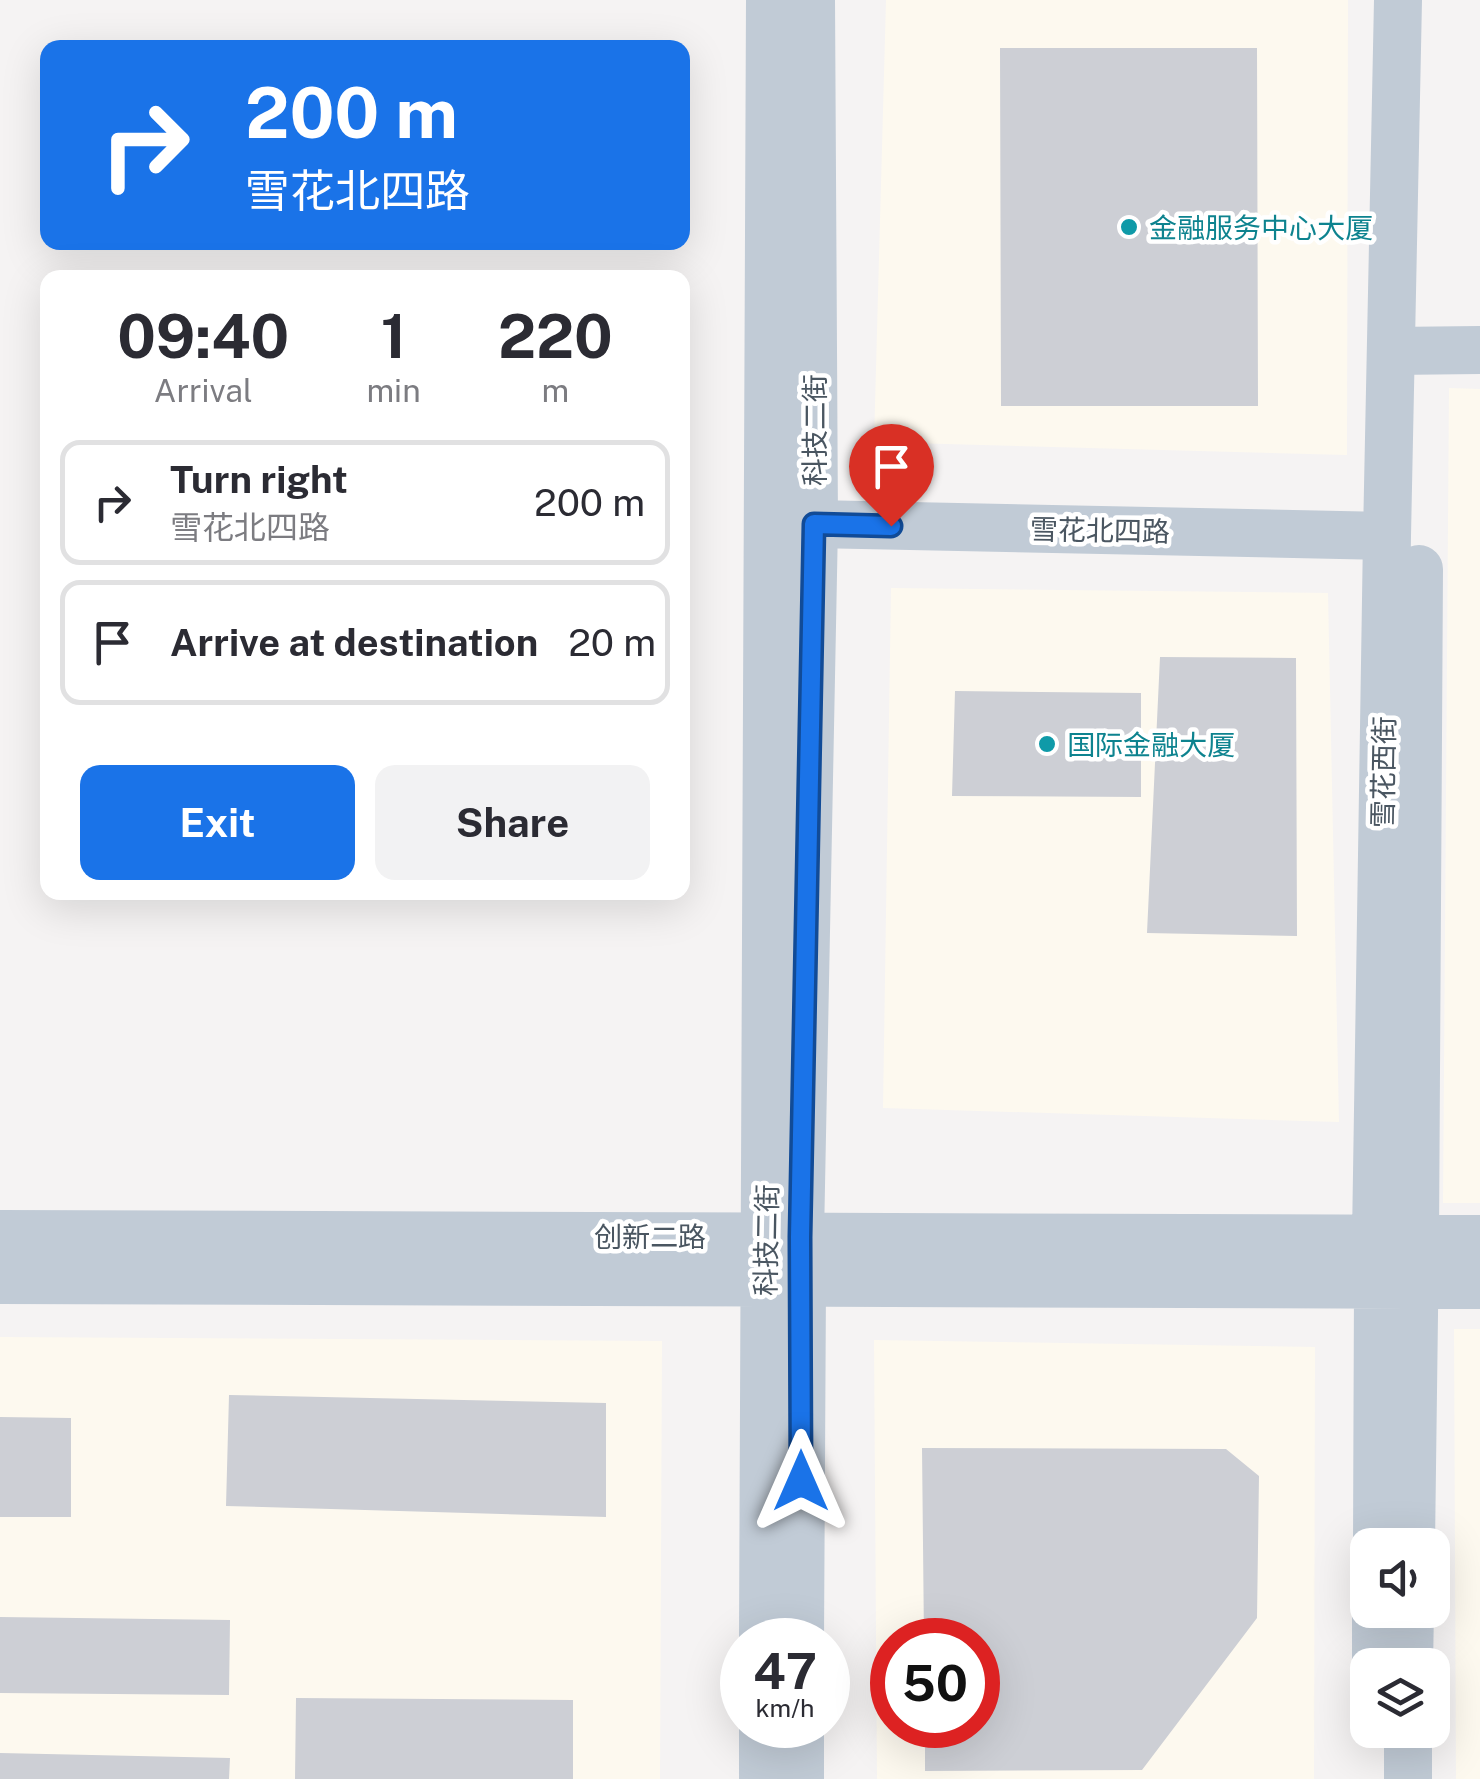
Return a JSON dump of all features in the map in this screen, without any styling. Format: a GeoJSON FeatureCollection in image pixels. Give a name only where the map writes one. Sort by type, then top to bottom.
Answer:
{"type":"FeatureCollection","features":[{"type":"Feature","properties":{"kind":"street","name":"科技二街"},"geometry":{"type":"LineString","coordinates":[[770,0],[783,1260],[799,1618]]}},
{"type":"Feature","properties":{"kind":"street","name":"科技二街"},"geometry":{"type":"LineString","coordinates":[[765,1618],[814,524],[811,0]]}},
{"type":"Feature","properties":{"kind":"street","name":"雪花西街"},"geometry":{"type":"LineString","coordinates":[[1398,0],[1406,350],[1396,1285],[1409,1528]]}},
{"type":"Feature","properties":{"kind":"street","name":"雪花西街"},"geometry":{"type":"LineString","coordinates":[[1396,1238],[1386,536],[1406,350],[1426,0]]}},
{"type":"Feature","properties":{"kind":"street"},"geometry":{"type":"LineString","coordinates":[[1406,350],[1480,350]]}},
{"type":"Feature","properties":{"kind":"street","name":"雪花北四路"},"geometry":{"type":"LineString","coordinates":[[814,524],[1386,536]]}},
{"type":"Feature","properties":{"kind":"street","name":"创新二路"},"geometry":{"type":"LineString","coordinates":[[0,1234],[1480,1285]]}},
{"type":"Feature","properties":{"kind":"street","name":"创新二路"},"geometry":{"type":"LineString","coordinates":[[0,1280],[1480,1238]]}},
{"type":"Feature","properties":{"kind":"street","name":"雪花西街"},"geometry":{"type":"LineString","coordinates":[[1377,1528],[1396,1285]]}},
{"type":"Feature","properties":{"kind":"street"},"geometry":{"type":"LineString","coordinates":[[763,1748],[763,1779]]}},
{"type":"Feature","properties":{"kind":"street"},"geometry":{"type":"LineString","coordinates":[[800,1748],[800,1779]]}},
{"type":"Feature","properties":{"kind":"street"},"geometry":{"type":"LineString","coordinates":[[1375,1779],[1376,1748]]}},
{"type":"Feature","properties":{"kind":"street"},"geometry":{"type":"LineString","coordinates":[[1408,1748],[1408,1779]]}},
{"type":"Feature","properties":{"kind":"shaded area"},"geometry":{"type":"Polygon","coordinates":[[[886,0],[1348,0],[1347,455],[874,442],[886,0]]]}},
{"type":"Feature","properties":{"kind":"shaded area"},"geometry":{"type":"Polygon","coordinates":[[[1449,388],[1480,389],[1480,1203],[1443,1203],[1449,388]]]}},
{"type":"Feature","properties":{"kind":"shaded area"},"geometry":{"type":"Polygon","coordinates":[[[891,588],[1328,593],[1339,1122],[883,1108],[891,588]]]}},
{"type":"Feature","properties":{"kind":"shaded area"},"geometry":{"type":"Polygon","coordinates":[[[1454,1329],[1480,1329],[1480,1779],[1456,1779],[1454,1329]]]}},
{"type":"Feature","properties":{"kind":"shaded area"},"geometry":{"type":"Polygon","coordinates":[[[0,1337],[662,1341],[660,1779],[0,1779],[0,1337]]]}},
{"type":"Feature","properties":{"kind":"shaded area"},"geometry":{"type":"Polygon","coordinates":[[[874,1340],[1315,1347],[1314,1779],[877,1779],[877,1748],[1000,1748],[1000,1618],[876,1618],[874,1340]]]}},
{"type":"Feature","properties":{"kind":"building","name":"金融服务中心大厦"},"geometry":{"type":"Polygon","coordinates":[[[1000,48],[1257,48],[1258,406],[1001,406],[1000,48]]]}},
{"type":"Feature","properties":{"kind":"building"},"geometry":{"type":"Polygon","coordinates":[[[1160,657],[1296,658],[1297,936],[1147,933],[1160,657]]]}},
{"type":"Feature","properties":{"kind":"building","name":"国际金融大厦"},"geometry":{"type":"Polygon","coordinates":[[[955,691],[1141,693],[1141,797],[952,796],[955,691]]]}},
{"type":"Feature","properties":{"kind":"building"},"geometry":{"type":"Polygon","coordinates":[[[229,1395],[606,1403],[606,1517],[226,1506],[229,1395]]]}},
{"type":"Feature","properties":{"kind":"building"},"geometry":{"type":"Polygon","coordinates":[[[0,1417],[71,1418],[71,1517],[0,1517],[0,1417]]]}},
{"type":"Feature","properties":{"kind":"building"},"geometry":{"type":"Polygon","coordinates":[[[922,1448],[1226,1449],[1259,1476],[1257,1618],[1142,1770],[925,1771],[925,1748],[1000,1748],[1000,1618],[924,1618],[922,1448]]]}},
{"type":"Feature","properties":{"kind":"building"},"geometry":{"type":"Polygon","coordinates":[[[0,1617],[230,1620],[229,1695],[0,1693],[0,1617]]]}},
{"type":"Feature","properties":{"kind":"building"},"geometry":{"type":"Polygon","coordinates":[[[296,1698],[573,1700],[573,1779],[295,1779],[296,1698]]]}},
{"type":"Feature","properties":{"kind":"building"},"geometry":{"type":"Polygon","coordinates":[[[0,1753],[230,1758],[229,1779],[0,1779],[0,1753]]]}},
{"type":"Feature","properties":{"kind":"place","name":"金融服务中心大厦"},"geometry":{"type":"Point","coordinates":[1129,227]}},
{"type":"Feature","properties":{"kind":"place","name":"国际金融大厦"},"geometry":{"type":"Point","coordinates":[1047,744]}},
{"type":"Feature","properties":{"kind":"route"},"geometry":{"type":"LineString","coordinates":[[801,1481],[800,1237],[814,524],[891,526]]}}]}
